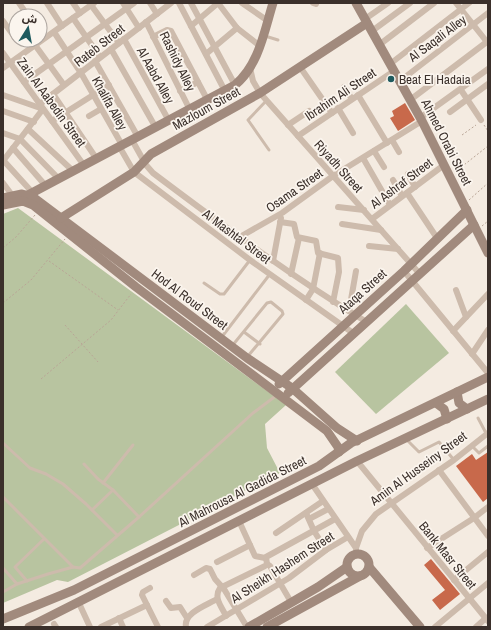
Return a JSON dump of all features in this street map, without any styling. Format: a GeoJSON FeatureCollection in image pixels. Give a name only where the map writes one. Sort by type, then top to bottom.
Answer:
{"type":"FeatureCollection","features":[{"type":"Feature","properties":{"kind":"main road","name":"Mazloum Street"},"geometry":{"type":"LineString","coordinates":[[30,194],[83,164],[208,101],[235,85],[250,68],[260,46],[273,3]]}},
{"type":"Feature","properties":{"kind":"main road","name":"Ahmed Orabi Street"},"geometry":{"type":"LineString","coordinates":[[356,3],[421,120],[488,253]]}},
{"type":"Feature","properties":{"kind":"main road","name":"Mazloum Street"},"geometry":{"type":"LineString","coordinates":[[61,218],[134,172],[144,160],[260,93],[366,21]]}},
{"type":"Feature","properties":{"kind":"main road"},"geometry":{"type":"LineString","coordinates":[[7,197],[30,194]]}},
{"type":"Feature","properties":{"kind":"main road","name":"Hod Al Roud Street"},"geometry":{"type":"LineString","coordinates":[[30,194],[61,218],[82,240],[247,358],[292,388],[337,428],[357,441]]}},
{"type":"Feature","properties":{"kind":"main road","name":"Hod Al Roud Street"},"geometry":{"type":"LineString","coordinates":[[3,205],[23,201],[39,210],[69,234],[82,240]]}},
{"type":"Feature","properties":{"kind":"main road","name":"Ataqa Street"},"geometry":{"type":"LineString","coordinates":[[278,394],[282,381],[343,326],[352,313],[404,271],[466,207]]}},
{"type":"Feature","properties":{"kind":"main road","name":"Ataqa Street"},"geometry":{"type":"LineString","coordinates":[[278,394],[292,388],[474,225]]}},
{"type":"Feature","properties":{"kind":"main road","name":"Hod Al Roud Street"},"geometry":{"type":"LineString","coordinates":[[109,260],[136,287],[327,431],[338,447],[339,452]]}},
{"type":"Feature","properties":{"kind":"main road","name":"Al Mahrousa Al Gadida Street"},"geometry":{"type":"LineString","coordinates":[[3,619],[74,590],[314,469],[357,441],[488,377]]}},
{"type":"Feature","properties":{"kind":"main road"},"geometry":{"type":"LineString","coordinates":[[457,392],[460,403],[467,410]]}},
{"type":"Feature","properties":{"kind":"main road","name":"Al Mahrousa Al Gadida Street"},"geometry":{"type":"LineString","coordinates":[[29,627],[357,461],[488,399]]}},
{"type":"Feature","properties":{"kind":"main road"},"geometry":{"type":"LineString","coordinates":[[436,403],[444,409],[447,419]]}},
{"type":"Feature","properties":{"kind":"main road"},"geometry":{"type":"LineString","coordinates":[[314,469],[321,479]]}},
{"type":"Feature","properties":{"kind":"main road"},"geometry":{"type":"LineString","coordinates":[[360,576],[351,574],[347,566],[348,558],[356,551],[367,559],[369,567],[420,627]]}},
{"type":"Feature","properties":{"kind":"main road"},"geometry":{"type":"LineString","coordinates":[[248,627],[318,587],[347,566]]}},
{"type":"Feature","properties":{"kind":"main road"},"geometry":{"type":"LineString","coordinates":[[267,627],[364,574],[369,567]]}},
{"type":"Feature","properties":{"kind":"street"},"geometry":{"type":"LineString","coordinates":[[46,3],[62,26]]}},
{"type":"Feature","properties":{"kind":"street"},"geometry":{"type":"LineString","coordinates":[[73,3],[80,13]]}},
{"type":"Feature","properties":{"kind":"street"},"geometry":{"type":"LineString","coordinates":[[24,82],[105,24],[125,6],[134,3]]}},
{"type":"Feature","properties":{"kind":"street"},"geometry":{"type":"LineString","coordinates":[[150,3],[157,14]]}},
{"type":"Feature","properties":{"kind":"street","name":"Rateb Street"},"geometry":{"type":"LineString","coordinates":[[3,160],[34,122],[42,107],[54,94],[171,3]]}},
{"type":"Feature","properties":{"kind":"street"},"geometry":{"type":"LineString","coordinates":[[179,3],[225,91]]}},
{"type":"Feature","properties":{"kind":"street"},"geometry":{"type":"LineString","coordinates":[[191,3],[235,85]]}},
{"type":"Feature","properties":{"kind":"street"},"geometry":{"type":"LineString","coordinates":[[191,26],[218,3],[237,28],[260,46]]}},
{"type":"Feature","properties":{"kind":"street"},"geometry":{"type":"LineString","coordinates":[[242,3],[268,20]]}},
{"type":"Feature","properties":{"kind":"street"},"geometry":{"type":"LineString","coordinates":[[366,21],[388,3]]}},
{"type":"Feature","properties":{"kind":"street"},"geometry":{"type":"LineString","coordinates":[[372,31],[410,3]]}},
{"type":"Feature","properties":{"kind":"street"},"geometry":{"type":"LineString","coordinates":[[380,45],[434,3]]}},
{"type":"Feature","properties":{"kind":"street"},"geometry":{"type":"LineString","coordinates":[[410,100],[488,42],[456,3]]}},
{"type":"Feature","properties":{"kind":"street","name":"Ibrahim Ali Street"},"geometry":{"type":"LineString","coordinates":[[298,136],[358,95],[469,3]]}},
{"type":"Feature","properties":{"kind":"street"},"geometry":{"type":"LineString","coordinates":[[48,36],[93,4]]}},
{"type":"Feature","properties":{"kind":"street","name":"Al Aabd Alley"},"geometry":{"type":"LineString","coordinates":[[93,4],[105,24],[122,41],[169,121]]}},
{"type":"Feature","properties":{"kind":"street"},"geometry":{"type":"LineString","coordinates":[[125,6],[139,28]]}},
{"type":"Feature","properties":{"kind":"street","name":"Al Saqali Alley"},"geometry":{"type":"LineString","coordinates":[[400,81],[488,13]]}},
{"type":"Feature","properties":{"kind":"street","name":"Al Mashtal Street"},"geometry":{"type":"LineString","coordinates":[[73,18],[98,59],[144,160],[153,173],[238,238],[365,322]]}},
{"type":"Feature","properties":{"kind":"street","name":"Rashidy Alley"},"geometry":{"type":"LineString","coordinates":[[146,22],[190,110]]}},
{"type":"Feature","properties":{"kind":"street"},"geometry":{"type":"LineString","coordinates":[[206,54],[237,28]]}},
{"type":"Feature","properties":{"kind":"street"},"geometry":{"type":"LineString","coordinates":[[153,37],[166,30],[171,30],[208,101]]}},
{"type":"Feature","properties":{"kind":"street","name":"Khalifa Alley"},"geometry":{"type":"LineString","coordinates":[[54,32],[81,73],[120,146]]}},
{"type":"Feature","properties":{"kind":"street"},"geometry":{"type":"LineString","coordinates":[[3,68],[31,48]]}},
{"type":"Feature","properties":{"kind":"street"},"geometry":{"type":"LineString","coordinates":[[36,48],[64,85]]}},
{"type":"Feature","properties":{"kind":"street"},"geometry":{"type":"LineString","coordinates":[[111,49],[156,128]]}},
{"type":"Feature","properties":{"kind":"street","name":"Zain Al Aabedin Street"},"geometry":{"type":"LineString","coordinates":[[3,53],[83,164]]}},
{"type":"Feature","properties":{"kind":"street"},"geometry":{"type":"LineString","coordinates":[[300,67],[332,113]]}},
{"type":"Feature","properties":{"kind":"street","name":"Riyadh Street"},"geometry":{"type":"LineString","coordinates":[[250,68],[253,82],[260,93],[419,273]]}},
{"type":"Feature","properties":{"kind":"street","name":"Osama Street"},"geometry":{"type":"LineString","coordinates":[[238,238],[282,213],[333,176],[421,120],[488,70]]}},
{"type":"Feature","properties":{"kind":"street"},"geometry":{"type":"LineString","coordinates":[[180,91],[198,82]]}},
{"type":"Feature","properties":{"kind":"street"},"geometry":{"type":"LineString","coordinates":[[450,112],[488,84]]}},
{"type":"Feature","properties":{"kind":"street"},"geometry":{"type":"LineString","coordinates":[[52,121],[65,111],[109,85]]}},
{"type":"Feature","properties":{"kind":"street"},"geometry":{"type":"LineString","coordinates":[[344,86],[352,99]]}},
{"type":"Feature","properties":{"kind":"street"},"geometry":{"type":"LineString","coordinates":[[461,90],[482,120]]}},
{"type":"Feature","properties":{"kind":"street"},"geometry":{"type":"LineString","coordinates":[[54,94],[96,158]]}},
{"type":"Feature","properties":{"kind":"street"},"geometry":{"type":"LineString","coordinates":[[3,95],[42,107]]}},
{"type":"Feature","properties":{"kind":"street"},"geometry":{"type":"LineString","coordinates":[[358,95],[389,141],[399,152]]}},
{"type":"Feature","properties":{"kind":"street"},"geometry":{"type":"LineString","coordinates":[[338,108],[353,133]]}},
{"type":"Feature","properties":{"kind":"street"},"geometry":{"type":"LineString","coordinates":[[89,116],[101,109]]}},
{"type":"Feature","properties":{"kind":"street"},"geometry":{"type":"LineString","coordinates":[[3,111],[34,122]]}},
{"type":"Feature","properties":{"kind":"street"},"geometry":{"type":"LineString","coordinates":[[288,124],[309,111]]}},
{"type":"Feature","properties":{"kind":"street"},"geometry":{"type":"LineString","coordinates":[[28,129],[72,170]]}},
{"type":"Feature","properties":{"kind":"street"},"geometry":{"type":"LineString","coordinates":[[3,133],[20,139],[58,178]]}},
{"type":"Feature","properties":{"kind":"street","name":"Al Mashtal Street"},"geometry":{"type":"LineString","coordinates":[[120,146],[134,172],[250,260],[353,333]]}},
{"type":"Feature","properties":{"kind":"street"},"geometry":{"type":"LineString","coordinates":[[14,148],[45,185]]}},
{"type":"Feature","properties":{"kind":"street"},"geometry":{"type":"LineString","coordinates":[[374,151],[384,168]]}},
{"type":"Feature","properties":{"kind":"street"},"geometry":{"type":"LineString","coordinates":[[363,158],[390,205]]}},
{"type":"Feature","properties":{"kind":"street"},"geometry":{"type":"LineString","coordinates":[[3,160],[30,194]]}},
{"type":"Feature","properties":{"kind":"street","name":"Al Ashraf Street"},"geometry":{"type":"LineString","coordinates":[[372,219],[444,165]]}},
{"type":"Feature","properties":{"kind":"street"},"geometry":{"type":"LineString","coordinates":[[408,174],[415,187]]}},
{"type":"Feature","properties":{"kind":"street"},"geometry":{"type":"LineString","coordinates":[[393,180],[437,238]]}},
{"type":"Feature","properties":{"kind":"street"},"geometry":{"type":"LineString","coordinates":[[3,184],[7,197]]}},
{"type":"Feature","properties":{"kind":"street"},"geometry":{"type":"LineString","coordinates":[[338,207],[364,210]]}},
{"type":"Feature","properties":{"kind":"street"},"geometry":{"type":"LineString","coordinates":[[273,261],[282,213]]}},
{"type":"Feature","properties":{"kind":"street"},"geometry":{"type":"LineString","coordinates":[[280,222],[294,224],[296,227],[295,235],[299,238],[316,241],[317,243],[317,252],[320,254],[313,289],[306,300]]}},
{"type":"Feature","properties":{"kind":"street"},"geometry":{"type":"LineString","coordinates":[[342,224],[381,230]]}},
{"type":"Feature","properties":{"kind":"street"},"geometry":{"type":"LineString","coordinates":[[291,274],[299,238]]}},
{"type":"Feature","properties":{"kind":"street"},"geometry":{"type":"LineString","coordinates":[[369,246],[398,249]]}},
{"type":"Feature","properties":{"kind":"street"},"geometry":{"type":"LineString","coordinates":[[250,260],[257,251]]}},
{"type":"Feature","properties":{"kind":"street"},"geometry":{"type":"LineString","coordinates":[[320,254],[336,256],[338,259],[337,270],[339,272],[333,302]]}},
{"type":"Feature","properties":{"kind":"street"},"geometry":{"type":"LineString","coordinates":[[352,313],[356,271]]}},
{"type":"Feature","properties":{"kind":"street"},"geometry":{"type":"LineString","coordinates":[[404,271],[488,373]]}},
{"type":"Feature","properties":{"kind":"street"},"geometry":{"type":"LineString","coordinates":[[456,290],[466,317]]}},
{"type":"Feature","properties":{"kind":"street"},"geometry":{"type":"LineString","coordinates":[[453,331],[488,294]]}},
{"type":"Feature","properties":{"kind":"street"},"geometry":{"type":"LineString","coordinates":[[472,354],[488,330]]}},
{"type":"Feature","properties":{"kind":"street","name":"Amin Al Husseiny Street"},"geometry":{"type":"LineString","coordinates":[[356,551],[362,530],[369,520],[391,503],[454,460],[487,434]]}},
{"type":"Feature","properties":{"kind":"street","name":"Bank Masr Street"},"geometry":{"type":"LineString","coordinates":[[357,461],[427,548],[487,619]]}},
{"type":"Feature","properties":{"kind":"street"},"geometry":{"type":"LineString","coordinates":[[439,470],[488,536]]}},
{"type":"Feature","properties":{"kind":"street"},"geometry":{"type":"LineString","coordinates":[[312,484],[356,551]]}},
{"type":"Feature","properties":{"kind":"street"},"geometry":{"type":"LineString","coordinates":[[307,516],[323,501]]}},
{"type":"Feature","properties":{"kind":"street"},"geometry":{"type":"LineString","coordinates":[[427,548],[474,518],[488,507]]}},
{"type":"Feature","properties":{"kind":"street"},"geometry":{"type":"LineString","coordinates":[[276,533],[307,516],[328,509]]}},
{"type":"Feature","properties":{"kind":"street"},"geometry":{"type":"LineString","coordinates":[[307,516],[326,550]]}},
{"type":"Feature","properties":{"kind":"street"},"geometry":{"type":"LineString","coordinates":[[226,616],[217,599],[218,592],[222,587],[314,530],[335,519]]}},
{"type":"Feature","properties":{"kind":"street"},"geometry":{"type":"LineString","coordinates":[[238,521],[256,557],[266,561],[291,602]]}},
{"type":"Feature","properties":{"kind":"street","name":"Al Sheikh Hashem Street"},"geometry":{"type":"LineString","coordinates":[[207,627],[280,584],[326,550],[348,537]]}},
{"type":"Feature","properties":{"kind":"street"},"geometry":{"type":"LineString","coordinates":[[217,562],[250,545]]}},
{"type":"Feature","properties":{"kind":"street"},"geometry":{"type":"LineString","coordinates":[[454,580],[488,552]]}},
{"type":"Feature","properties":{"kind":"street"},"geometry":{"type":"LineString","coordinates":[[194,575],[208,568],[248,627]]}},
{"type":"Feature","properties":{"kind":"street"},"geometry":{"type":"LineString","coordinates":[[435,627],[488,583]]}},
{"type":"Feature","properties":{"kind":"street"},"geometry":{"type":"LineString","coordinates":[[150,588],[142,593],[158,627]]}},
{"type":"Feature","properties":{"kind":"street"},"geometry":{"type":"LineString","coordinates":[[187,618],[217,599]]}},
{"type":"Feature","properties":{"kind":"street"},"geometry":{"type":"LineString","coordinates":[[78,601],[90,627]]}},
{"type":"Feature","properties":{"kind":"street"},"geometry":{"type":"LineString","coordinates":[[166,601],[171,608],[180,607],[187,618],[186,627]]}},
{"type":"Feature","properties":{"kind":"street"},"geometry":{"type":"LineString","coordinates":[[101,627],[111,625],[119,618],[147,605]]}},
{"type":"Feature","properties":{"kind":"street"},"geometry":{"type":"LineString","coordinates":[[119,618],[124,627]]}},
{"type":"Feature","properties":{"kind":"street"},"geometry":{"type":"LineString","coordinates":[[476,627],[487,619]]}},
{"type":"Feature","properties":{"kind":"lane"},"geometry":{"type":"LineString","coordinates":[[263,35],[278,40]]}},
{"type":"Feature","properties":{"kind":"lane"},"geometry":{"type":"LineString","coordinates":[[267,100],[248,120],[269,150]]}},
{"type":"Feature","properties":{"kind":"lane"},"geometry":{"type":"LineString","coordinates":[[204,283],[220,294],[224,294],[250,260]]}},
{"type":"Feature","properties":{"kind":"lane"},"geometry":{"type":"LineString","coordinates":[[221,338],[270,274]]}},
{"type":"Feature","properties":{"kind":"lane"},"geometry":{"type":"LineString","coordinates":[[232,346],[269,302],[282,311],[282,315],[260,344],[247,358]]}},
{"type":"Feature","properties":{"kind":"lane"},"geometry":{"type":"LineString","coordinates":[[244,332],[260,344]]}},
{"type":"Feature","properties":{"kind":"lane"},"geometry":{"type":"LineString","coordinates":[[3,592],[17,584],[73,567],[78,568],[84,566],[253,413],[278,394]]}},
{"type":"Feature","properties":{"kind":"lane"},"geometry":{"type":"LineString","coordinates":[[478,418],[487,434]]}},
{"type":"Feature","properties":{"kind":"lane"},"geometry":{"type":"LineString","coordinates":[[406,438],[419,452],[439,442],[454,460]]}},
{"type":"Feature","properties":{"kind":"lane"},"geometry":{"type":"LineString","coordinates":[[3,443],[22,462],[37,472],[54,478],[92,510],[117,535]]}},
{"type":"Feature","properties":{"kind":"lane"},"geometry":{"type":"LineString","coordinates":[[103,483],[133,445]]}},
{"type":"Feature","properties":{"kind":"lane"},"geometry":{"type":"LineString","coordinates":[[472,446],[480,453],[488,446]]}},
{"type":"Feature","properties":{"kind":"lane"},"geometry":{"type":"LineString","coordinates":[[84,464],[103,483],[113,490],[139,517]]}},
{"type":"Feature","properties":{"kind":"lane"},"geometry":{"type":"LineString","coordinates":[[92,510],[113,490]]}},
{"type":"Feature","properties":{"kind":"lane"},"geometry":{"type":"LineString","coordinates":[[4,499],[73,567]]}},
{"type":"Feature","properties":{"kind":"lane"},"geometry":{"type":"LineString","coordinates":[[27,581],[15,567],[44,539]]}},
{"type":"Feature","properties":{"kind":"lane"},"geometry":{"type":"LineString","coordinates":[[3,568],[17,584]]}},
{"type":"Feature","properties":{"kind":"path"},"geometry":{"type":"LineString","coordinates":[[462,135],[482,120],[488,131]]}},
{"type":"Feature","properties":{"kind":"path"},"geometry":{"type":"LineString","coordinates":[[450,176],[488,146]]}},
{"type":"Feature","properties":{"kind":"path"},"geometry":{"type":"LineString","coordinates":[[466,207],[488,182]]}},
{"type":"Feature","properties":{"kind":"path"},"geometry":{"type":"LineString","coordinates":[[3,248],[16,237],[39,210]]}},
{"type":"Feature","properties":{"kind":"path"},"geometry":{"type":"LineString","coordinates":[[3,303],[12,297],[48,261],[69,234]]}},
{"type":"Feature","properties":{"kind":"path"},"geometry":{"type":"LineString","coordinates":[[48,261],[119,311]]}},
{"type":"Feature","properties":{"kind":"path"},"geometry":{"type":"LineString","coordinates":[[41,379],[119,311],[136,287]]}},
{"type":"Feature","properties":{"kind":"path"},"geometry":{"type":"LineString","coordinates":[[65,325],[80,344],[98,362]]}},
{"type":"Feature","properties":{"kind":"green space"},"geometry":{"type":"Polygon","coordinates":[[[18,208],[286,405],[265,424],[267,448],[280,473],[68,582],[57,580],[3,603],[3,214],[18,208]]]}},
{"type":"Feature","properties":{"kind":"green space"},"geometry":{"type":"Polygon","coordinates":[[[406,304],[449,353],[376,414],[335,372],[406,304]]]}},
{"type":"Feature","properties":{"kind":"building"},"geometry":{"type":"Polygon","coordinates":[[[405,103],[415,120],[398,131],[390,118],[394,116],[392,111],[405,103]]]}},
{"type":"Feature","properties":{"kind":"building"},"geometry":{"type":"Polygon","coordinates":[[[488,452],[488,498],[483,502],[456,466],[472,454],[476,460],[488,452]]]}},
{"type":"Feature","properties":{"kind":"building"},"geometry":{"type":"Polygon","coordinates":[[[431,559],[460,594],[440,610],[432,600],[445,590],[424,565],[431,559]]]}},
{"type":"Feature","properties":{"kind":"place","name":"Beat El Hadaia"},"geometry":{"type":"Point","coordinates":[391,79]}}]}
